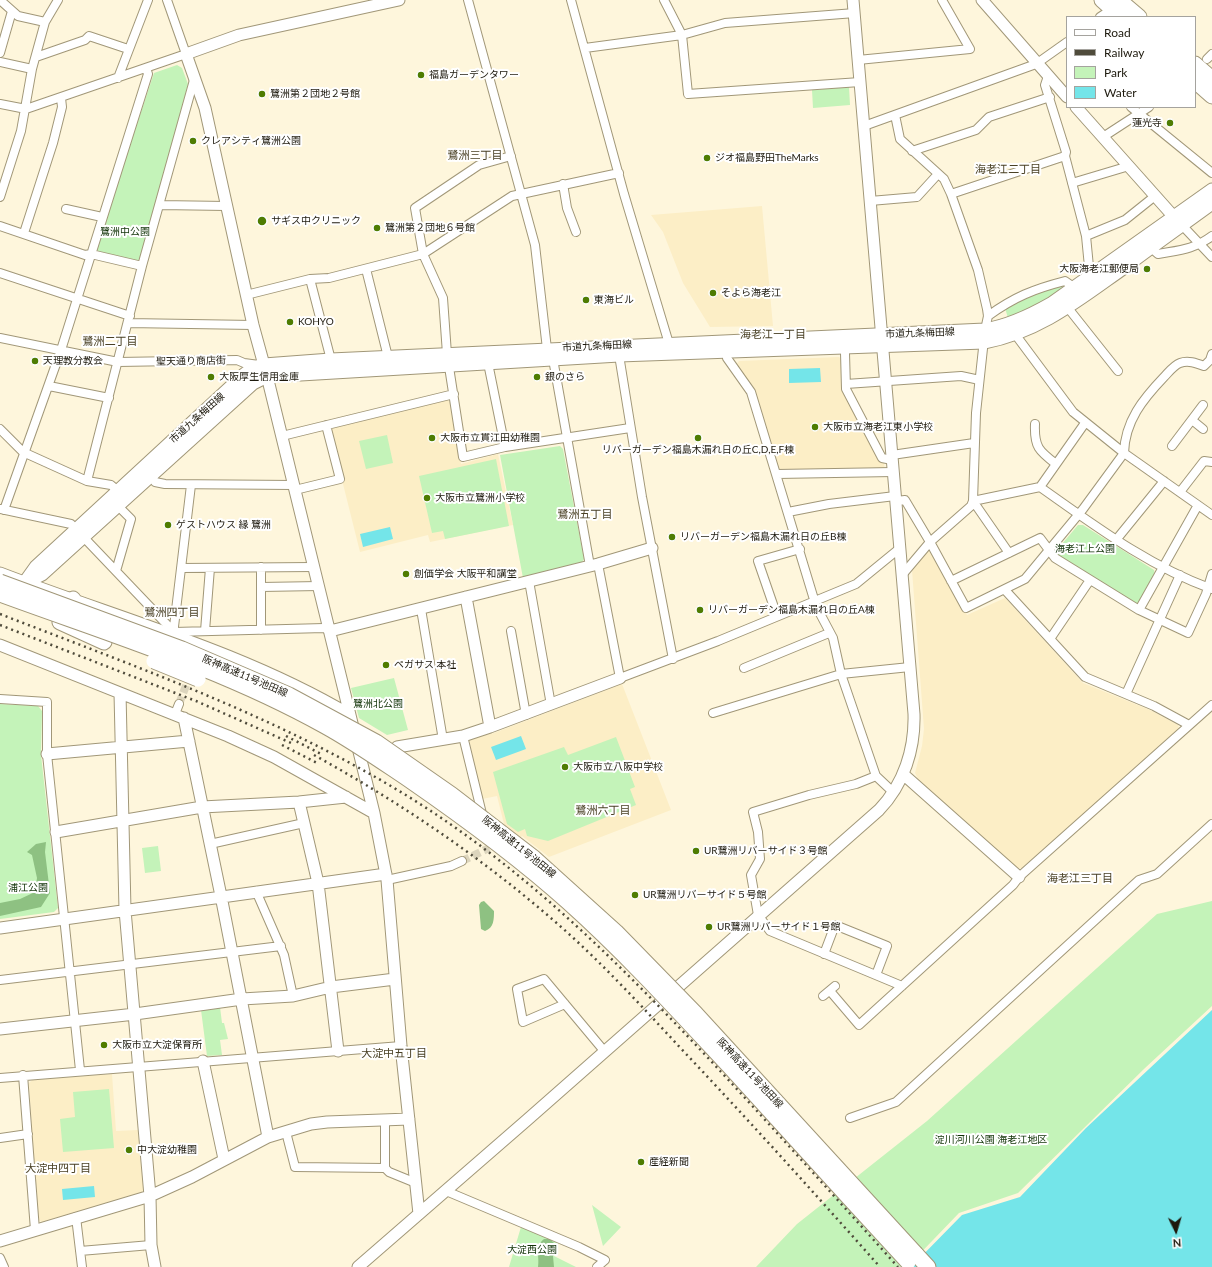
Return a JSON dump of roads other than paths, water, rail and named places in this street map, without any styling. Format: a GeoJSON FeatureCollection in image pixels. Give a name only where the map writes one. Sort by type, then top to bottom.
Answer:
{"type":"FeatureCollection","features":[{"type":"Feature","properties":{"kind":"highway"},"geometry":{"type":"LineString","coordinates":[[1111,8],[1136,16]]}},
{"type":"Feature","properties":{"kind":"highway"},"geometry":{"type":"LineString","coordinates":[[1205,59],[1212,79]]}},
{"type":"Feature","properties":{"kind":"highway"},"geometry":{"type":"LineString","coordinates":[[1196,82],[1212,96]]}},
{"type":"Feature","properties":{"kind":"highway","name":"阪神高速11号池田線"},"geometry":{"type":"LineString","coordinates":[[0,582],[182,649],[290,694],[376,742],[452,795],[534,858],[616,932],[702,1020],[928,1267]]}},
{"type":"Feature","properties":{"kind":"highway"},"geometry":{"type":"LineString","coordinates":[[2,598],[104,642],[227,690],[397,772]]}},
{"type":"Feature","properties":{"kind":"highway","name":"阪神高速11号池田線"},"geometry":{"type":"LineString","coordinates":[[2,598],[179,660],[270,698],[324,726],[397,772],[444,804],[526,866],[568,902],[607,939],[684,1018],[913,1267]]}},
{"type":"Feature","properties":{"kind":"highway"},"geometry":{"type":"LineString","coordinates":[[73,599],[77,618],[104,642]]}},
{"type":"Feature","properties":{"kind":"main road","name":"市道九条梅田線"},"geometry":{"type":"LineString","coordinates":[[80,533],[118,491],[252,369],[266,370],[670,348],[1015,334],[1044,322],[1068,308],[1150,247],[1212,190]]}},
{"type":"Feature","properties":{"kind":"main road","name":"市道九条梅田線"},"geometry":{"type":"LineString","coordinates":[[984,336],[1032,316],[1178,221],[1212,203]]}},
{"type":"Feature","properties":{"kind":"main road","name":"市道九条梅田線"},"geometry":{"type":"LineString","coordinates":[[2,598],[26,582],[36,567],[118,506],[151,474],[266,370],[331,360],[388,357],[449,359],[488,363],[550,354],[619,355],[670,348],[726,351],[882,340]]}},
{"type":"Feature","properties":{"kind":"street"},"geometry":{"type":"LineString","coordinates":[[0,197],[26,109],[32,69],[45,22],[58,0]]}},
{"type":"Feature","properties":{"kind":"street"},"geometry":{"type":"LineString","coordinates":[[118,78],[148,0]]}},
{"type":"Feature","properties":{"kind":"street"},"geometry":{"type":"LineString","coordinates":[[167,0],[205,108],[253,325],[266,370],[374,813],[386,877],[401,1046],[419,1214]]}},
{"type":"Feature","properties":{"kind":"street"},"geometry":{"type":"LineString","coordinates":[[0,104],[26,109],[239,35],[399,0]]}},
{"type":"Feature","properties":{"kind":"street"},"geometry":{"type":"LineString","coordinates":[[468,0],[535,245],[550,354],[594,565],[620,678]]}},
{"type":"Feature","properties":{"kind":"street"},"geometry":{"type":"LineString","coordinates":[[571,0],[670,348]]}},
{"type":"Feature","properties":{"kind":"street"},"geometry":{"type":"LineString","coordinates":[[664,0],[682,35],[688,94],[860,82]]}},
{"type":"Feature","properties":{"kind":"street"},"geometry":{"type":"LineString","coordinates":[[358,1267],[605,1052],[758,915],[879,810],[893,792],[903,774],[910,755],[914,728],[853,0]]}},
{"type":"Feature","properties":{"kind":"street"},"geometry":{"type":"LineString","coordinates":[[858,60],[970,49],[942,0]]}},
{"type":"Feature","properties":{"kind":"street"},"geometry":{"type":"LineString","coordinates":[[982,0],[1036,64],[1066,96]]}},
{"type":"Feature","properties":{"kind":"street"},"geometry":{"type":"LineString","coordinates":[[4,1],[18,16],[45,22]]}},
{"type":"Feature","properties":{"kind":"street"},"geometry":{"type":"LineString","coordinates":[[0,53],[12,11]]}},
{"type":"Feature","properties":{"kind":"street"},"geometry":{"type":"LineString","coordinates":[[585,48],[682,35],[724,23],[855,13]]}},
{"type":"Feature","properties":{"kind":"street"},"geometry":{"type":"LineString","coordinates":[[36,57],[85,40],[89,36],[128,49]]}},
{"type":"Feature","properties":{"kind":"street"},"geometry":{"type":"LineString","coordinates":[[864,126],[1036,64],[1066,45]]}},
{"type":"Feature","properties":{"kind":"street"},"geometry":{"type":"LineString","coordinates":[[0,62],[32,69]]}},
{"type":"Feature","properties":{"kind":"street"},"geometry":{"type":"LineString","coordinates":[[146,68],[148,74],[61,350],[49,386],[2,509],[71,524],[173,634]]}},
{"type":"Feature","properties":{"kind":"street"},"geometry":{"type":"LineString","coordinates":[[1048,76],[1045,85],[1066,152],[1065,156],[1086,236],[1090,277]]}},
{"type":"Feature","properties":{"kind":"street"},"geometry":{"type":"LineString","coordinates":[[87,481],[142,266],[194,80]]}},
{"type":"Feature","properties":{"kind":"street"},"geometry":{"type":"LineString","coordinates":[[912,151],[976,130],[989,117],[1050,97]]}},
{"type":"Feature","properties":{"kind":"street"},"geometry":{"type":"LineString","coordinates":[[24,233],[53,143],[62,107],[61,98]]}},
{"type":"Feature","properties":{"kind":"street"},"geometry":{"type":"LineString","coordinates":[[1077,108],[1155,196],[1212,257]]}},
{"type":"Feature","properties":{"kind":"street"},"geometry":{"type":"LineString","coordinates":[[1132,108],[1212,173]]}},
{"type":"Feature","properties":{"kind":"street"},"geometry":{"type":"LineString","coordinates":[[1103,137],[1148,108]]}},
{"type":"Feature","properties":{"kind":"street"},"geometry":{"type":"LineString","coordinates":[[895,115],[900,139],[944,179],[951,194],[978,270],[988,316],[984,336],[974,443],[973,501],[971,506],[930,542],[902,574]]}},
{"type":"Feature","properties":{"kind":"street"},"geometry":{"type":"LineString","coordinates":[[511,156],[478,165],[418,206],[415,212],[423,254],[443,298],[449,359],[463,456],[505,447],[630,428]]}},
{"type":"Feature","properties":{"kind":"street"},"geometry":{"type":"LineString","coordinates":[[951,194],[1065,156]]}},
{"type":"Feature","properties":{"kind":"street"},"geometry":{"type":"LineString","coordinates":[[1072,183],[1129,166]]}},
{"type":"Feature","properties":{"kind":"street"},"geometry":{"type":"LineString","coordinates":[[246,295],[310,279],[329,278],[423,254],[512,196],[562,184],[619,173]]}},
{"type":"Feature","properties":{"kind":"street"},"geometry":{"type":"LineString","coordinates":[[870,201],[917,197],[938,174]]}},
{"type":"Feature","properties":{"kind":"street"},"geometry":{"type":"LineString","coordinates":[[562,184],[566,208],[576,232]]}},
{"type":"Feature","properties":{"kind":"street"},"geometry":{"type":"LineString","coordinates":[[1086,236],[1125,220],[1155,196]]}},
{"type":"Feature","properties":{"kind":"street"},"geometry":{"type":"LineString","coordinates":[[160,206],[226,206]]}},
{"type":"Feature","properties":{"kind":"street"},"geometry":{"type":"LineString","coordinates":[[66,209],[102,217]]}},
{"type":"Feature","properties":{"kind":"street"},"geometry":{"type":"LineString","coordinates":[[0,226],[86,255],[91,254],[142,266]]}},
{"type":"Feature","properties":{"kind":"street"},"geometry":{"type":"LineString","coordinates":[[1150,247],[1158,254],[1200,245],[1212,236]]}},
{"type":"Feature","properties":{"kind":"street"},"geometry":{"type":"LineString","coordinates":[[366,269],[388,357]]}},
{"type":"Feature","properties":{"kind":"street"},"geometry":{"type":"LineString","coordinates":[[0,273],[129,320],[253,325]]}},
{"type":"Feature","properties":{"kind":"street"},"geometry":{"type":"LineString","coordinates":[[310,279],[331,360]]}},
{"type":"Feature","properties":{"kind":"street"},"geometry":{"type":"LineString","coordinates":[[988,316],[1010,300],[1035,290],[1065,281],[1074,288]]}},
{"type":"Feature","properties":{"kind":"street"},"geometry":{"type":"LineString","coordinates":[[1068,308],[1118,371]]}},
{"type":"Feature","properties":{"kind":"street"},"geometry":{"type":"LineString","coordinates":[[1015,334],[1073,412],[1124,453],[1212,515]]}},
{"type":"Feature","properties":{"kind":"street","name":"聖天通り商店街"},"geometry":{"type":"LineString","coordinates":[[0,338],[118,362],[238,360],[266,370]]}},
{"type":"Feature","properties":{"kind":"street"},"geometry":{"type":"LineString","coordinates":[[726,351],[727,358],[750,392],[777,474],[816,606],[833,638],[841,674],[876,776],[893,792]]}},
{"type":"Feature","properties":{"kind":"street"},"geometry":{"type":"LineString","coordinates":[[845,353],[846,389],[882,458],[974,443]]}},
{"type":"Feature","properties":{"kind":"street"},"geometry":{"type":"LineString","coordinates":[[788,512],[829,504],[895,498],[905,500],[966,608],[1025,579],[1050,551],[1124,453],[1136,410],[1143,400],[1179,363],[1192,361],[1204,366],[1210,360],[1212,354]]}},
{"type":"Feature","properties":{"kind":"street"},"geometry":{"type":"LineString","coordinates":[[619,355],[630,428],[673,659]]}},
{"type":"Feature","properties":{"kind":"street"},"geometry":{"type":"LineString","coordinates":[[488,363],[505,447]]}},
{"type":"Feature","properties":{"kind":"street"},"geometry":{"type":"LineString","coordinates":[[846,384],[961,376],[974,378],[979,382]]}},
{"type":"Feature","properties":{"kind":"street"},"geometry":{"type":"LineString","coordinates":[[49,386],[109,398]]}},
{"type":"Feature","properties":{"kind":"street"},"geometry":{"type":"LineString","coordinates":[[282,436],[454,394]]}},
{"type":"Feature","properties":{"kind":"street"},"geometry":{"type":"LineString","coordinates":[[1172,446],[1203,405]]}},
{"type":"Feature","properties":{"kind":"street"},"geometry":{"type":"LineString","coordinates":[[1192,420],[1203,429]]}},
{"type":"Feature","properties":{"kind":"street"},"geometry":{"type":"LineString","coordinates":[[973,501],[1040,487],[1085,423]]}},
{"type":"Feature","properties":{"kind":"street"},"geometry":{"type":"LineString","coordinates":[[1035,424],[1035,439],[1041,452],[1056,464]]}},
{"type":"Feature","properties":{"kind":"street"},"geometry":{"type":"LineString","coordinates":[[151,474],[155,482],[165,484],[295,488],[340,479],[326,426]]}},
{"type":"Feature","properties":{"kind":"street"},"geometry":{"type":"LineString","coordinates":[[0,429],[23,452],[87,481],[111,485],[118,491]]}},
{"type":"Feature","properties":{"kind":"street"},"geometry":{"type":"LineString","coordinates":[[1180,492],[1204,460],[1212,462]]}},
{"type":"Feature","properties":{"kind":"street"},"geometry":{"type":"LineString","coordinates":[[777,474],[893,472]]}},
{"type":"Feature","properties":{"kind":"street"},"geometry":{"type":"LineString","coordinates":[[1116,540],[1164,481]]}},
{"type":"Feature","properties":{"kind":"street"},"geometry":{"type":"LineString","coordinates":[[173,634],[191,485]]}},
{"type":"Feature","properties":{"kind":"street"},"geometry":{"type":"LineString","coordinates":[[1040,487],[1116,540],[1163,568],[1210,588]]}},
{"type":"Feature","properties":{"kind":"street"},"geometry":{"type":"LineString","coordinates":[[973,501],[1009,553]]}},
{"type":"Feature","properties":{"kind":"street"},"geometry":{"type":"LineString","coordinates":[[1139,610],[1198,505]]}},
{"type":"Feature","properties":{"kind":"street"},"geometry":{"type":"LineString","coordinates":[[116,571],[131,519],[118,506]]}},
{"type":"Feature","properties":{"kind":"street"},"geometry":{"type":"LineString","coordinates":[[951,581],[1040,538],[1055,558],[1139,610],[1188,633],[1210,588],[1212,574]]}},
{"type":"Feature","properties":{"kind":"street"},"geometry":{"type":"LineString","coordinates":[[173,634],[205,631],[324,628],[330,631],[594,565],[652,548]]}},
{"type":"Feature","properties":{"kind":"street"},"geometry":{"type":"LineString","coordinates":[[360,755],[463,736],[526,715],[673,659],[856,584],[900,548]]}},
{"type":"Feature","properties":{"kind":"street"},"geometry":{"type":"LineString","coordinates":[[777,616],[758,561],[800,549]]}},
{"type":"Feature","properties":{"kind":"street"},"geometry":{"type":"LineString","coordinates":[[261,567],[261,630]]}},
{"type":"Feature","properties":{"kind":"street"},"geometry":{"type":"LineString","coordinates":[[181,568],[314,567]]}},
{"type":"Feature","properties":{"kind":"street"},"geometry":{"type":"LineString","coordinates":[[205,631],[210,568]]}},
{"type":"Feature","properties":{"kind":"street"},"geometry":{"type":"LineString","coordinates":[[0,573],[173,634],[315,694],[350,715]]}},
{"type":"Feature","properties":{"kind":"street"},"geometry":{"type":"LineString","coordinates":[[1126,694],[1180,575]]}},
{"type":"Feature","properties":{"kind":"street"},"geometry":{"type":"LineString","coordinates":[[1050,639],[1090,580]]}},
{"type":"Feature","properties":{"kind":"street"},"geometry":{"type":"LineString","coordinates":[[529,581],[551,705]]}},
{"type":"Feature","properties":{"kind":"street"},"geometry":{"type":"LineString","coordinates":[[261,587],[319,586]]}},
{"type":"Feature","properties":{"kind":"street"},"geometry":{"type":"LineString","coordinates":[[1005,590],[1085,677],[1126,694],[1189,725]]}},
{"type":"Feature","properties":{"kind":"street"},"geometry":{"type":"LineString","coordinates":[[466,597],[490,727]]}},
{"type":"Feature","properties":{"kind":"street"},"geometry":{"type":"LineString","coordinates":[[421,609],[443,740]]}},
{"type":"Feature","properties":{"kind":"street"},"geometry":{"type":"LineString","coordinates":[[511,631],[526,715]]}},
{"type":"Feature","properties":{"kind":"street"},"geometry":{"type":"LineString","coordinates":[[744,668],[829,633]]}},
{"type":"Feature","properties":{"kind":"street"},"geometry":{"type":"LineString","coordinates":[[0,645],[120,693],[179,712],[274,757],[374,813]]}},
{"type":"Feature","properties":{"kind":"street"},"geometry":{"type":"LineString","coordinates":[[187,684],[201,646]]}},
{"type":"Feature","properties":{"kind":"street"},"geometry":{"type":"LineString","coordinates":[[713,713],[841,674],[910,667]]}},
{"type":"Feature","properties":{"kind":"street"},"geometry":{"type":"LineString","coordinates":[[120,693],[125,910],[140,1067],[150,1196],[151,1245],[155,1267]]}},
{"type":"Feature","properties":{"kind":"street"},"geometry":{"type":"LineString","coordinates":[[0,699],[47,702],[47,754],[80,1070]]}},
{"type":"Feature","properties":{"kind":"street"},"geometry":{"type":"LineString","coordinates":[[829,991],[859,1025],[1013,885],[1019,877],[1212,705]]}},
{"type":"Feature","properties":{"kind":"street"},"geometry":{"type":"LineString","coordinates":[[179,712],[189,741],[242,999],[268,1137]]}},
{"type":"Feature","properties":{"kind":"street"},"geometry":{"type":"LineString","coordinates":[[463,736],[489,841],[489,848]]}},
{"type":"Feature","properties":{"kind":"street"},"geometry":{"type":"LineString","coordinates":[[47,754],[189,741]]}},
{"type":"Feature","properties":{"kind":"street"},"geometry":{"type":"LineString","coordinates":[[903,774],[1019,877]]}},
{"type":"Feature","properties":{"kind":"street"},"geometry":{"type":"LineString","coordinates":[[876,776],[856,784],[809,795],[753,812],[758,832],[760,859],[750,875],[758,915],[770,931],[902,986]]}},
{"type":"Feature","properties":{"kind":"street"},"geometry":{"type":"LineString","coordinates":[[56,832],[202,807],[299,802],[346,797]]}},
{"type":"Feature","properties":{"kind":"street"},"geometry":{"type":"LineString","coordinates":[[299,802],[318,883],[338,1051]]}},
{"type":"Feature","properties":{"kind":"street"},"geometry":{"type":"LineString","coordinates":[[210,844],[304,823]]}},
{"type":"Feature","properties":{"kind":"street"},"geometry":{"type":"LineString","coordinates":[[850,1118],[896,1102],[1139,880],[1157,874],[1212,824]]}},
{"type":"Feature","properties":{"kind":"street"},"geometry":{"type":"LineString","coordinates":[[0,928],[256,891],[318,883],[386,877],[451,866],[462,861]]}},
{"type":"Feature","properties":{"kind":"street"},"geometry":{"type":"LineString","coordinates":[[256,891],[281,946],[293,996]]}},
{"type":"Feature","properties":{"kind":"street"},"geometry":{"type":"LineString","coordinates":[[824,954],[835,925],[887,946],[876,975]]}},
{"type":"Feature","properties":{"kind":"street"},"geometry":{"type":"LineString","coordinates":[[0,980],[233,954],[281,946]]}},
{"type":"Feature","properties":{"kind":"street"},"geometry":{"type":"LineString","coordinates":[[0,1029],[135,1014],[242,999],[293,996],[331,987],[395,978]]}},
{"type":"Feature","properties":{"kind":"street"},"geometry":{"type":"LineString","coordinates":[[565,1004],[523,1022],[517,989],[544,979],[565,1004],[605,1052]]}},
{"type":"Feature","properties":{"kind":"street"},"geometry":{"type":"LineString","coordinates":[[0,1078],[80,1070],[140,1067],[401,1046]]}},
{"type":"Feature","properties":{"kind":"street"},"geometry":{"type":"LineString","coordinates":[[203,1062],[224,1159]]}},
{"type":"Feature","properties":{"kind":"street"},"geometry":{"type":"LineString","coordinates":[[23,1075],[35,1230]]}},
{"type":"Feature","properties":{"kind":"street"},"geometry":{"type":"LineString","coordinates":[[0,1241],[150,1196],[192,1177],[268,1137],[327,1122],[410,1119]]}},
{"type":"Feature","properties":{"kind":"street"},"geometry":{"type":"LineString","coordinates":[[385,1120],[385,1168]]}},
{"type":"Feature","properties":{"kind":"street"},"geometry":{"type":"LineString","coordinates":[[286,1132],[295,1167],[385,1168],[389,1172],[416,1184]]}},
{"type":"Feature","properties":{"kind":"street"},"geometry":{"type":"LineString","coordinates":[[0,1138],[28,1134]]}},
{"type":"Feature","properties":{"kind":"street"},"geometry":{"type":"LineString","coordinates":[[446,1191],[579,1247],[605,1260],[597,1267]]}},
{"type":"Feature","properties":{"kind":"street"},"geometry":{"type":"LineString","coordinates":[[76,1217],[82,1267]]}},
{"type":"Feature","properties":{"kind":"street"},"geometry":{"type":"LineString","coordinates":[[80,1251],[151,1245]]}},
{"type":"Feature","properties":{"kind":"street"},"geometry":{"type":"LineString","coordinates":[[0,1258],[4,1267]]}},
{"type":"Feature","properties":{"kind":"water"},"geometry":{"type":"Polygon","coordinates":[[[820,368],[821,382],[789,383],[789,369],[820,368]]]}},
{"type":"Feature","properties":{"kind":"water"},"geometry":{"type":"Polygon","coordinates":[[[390,527],[393,539],[363,547],[360,534],[390,527]]]}},
{"type":"Feature","properties":{"kind":"water"},"geometry":{"type":"Polygon","coordinates":[[[521,736],[526,749],[496,760],[491,747],[521,736]]]}},
{"type":"Feature","properties":{"kind":"water"},"geometry":{"type":"Polygon","coordinates":[[[1212,1010],[1212,1267],[911,1267],[962,1215],[1020,1197],[1086,1128],[1212,1010]]]}},
{"type":"Feature","properties":{"kind":"water"},"geometry":{"type":"Polygon","coordinates":[[[94,1186],[95,1197],[63,1200],[62,1189],[94,1186]]]}},
{"type":"Feature","properties":{"kind":"tunnel"},"geometry":{"type":"LineString","coordinates":[[179,704],[187,683]]}},
{"type":"Feature","properties":{"kind":"tunnel"},"geometry":{"type":"LineString","coordinates":[[462,861],[489,848]]}},
{"type":"Feature","properties":{"kind":"railway"},"geometry":{"type":"LineString","coordinates":[[0,614],[157,675],[260,719],[311,743],[360,769],[409,797],[451,825],[531,886],[569,919],[641,988],[735,1087],[898,1267]]}},
{"type":"Feature","properties":{"kind":"railway"},"geometry":{"type":"LineString","coordinates":[[0,625],[196,701],[291,743]]}},
{"type":"Feature","properties":{"kind":"railway"},"geometry":{"type":"LineString","coordinates":[[286,736],[323,755]]}},
{"type":"Feature","properties":{"kind":"railway"},"geometry":{"type":"LineString","coordinates":[[282,745],[319,764]]}},
{"type":"Feature","properties":{"kind":"railway"},"geometry":{"type":"LineString","coordinates":[[314,755],[377,791],[467,851],[496,873],[570,935],[622,986],[712,1082],[880,1267]]}},
{"type":"Feature","properties":{"kind":"place","name":"福島ガーデンタワー"},"geometry":{"type":"Point","coordinates":[421,75]}},
{"type":"Feature","properties":{"kind":"place","name":"鷺洲第２団地２号館"},"geometry":{"type":"Point","coordinates":[262,94]}},
{"type":"Feature","properties":{"kind":"place","name":"蓮光寺"},"geometry":{"type":"Point","coordinates":[1170,123]}},
{"type":"Feature","properties":{"kind":"place","name":"クレアシティ鷺洲公園"},"geometry":{"type":"Point","coordinates":[193,141]}},
{"type":"Feature","properties":{"kind":"place","name":"ジオ福島野田TheMarks"},"geometry":{"type":"Point","coordinates":[707,158]}},
{"type":"Feature","properties":{"kind":"place","name":"サギス中クリニック"},"geometry":{"type":"Point","coordinates":[262,221]}},
{"type":"Feature","properties":{"kind":"place","name":"鷺洲第２団地６号館"},"geometry":{"type":"Point","coordinates":[377,228]}},
{"type":"Feature","properties":{"kind":"place","name":"大阪海老江郵便局"},"geometry":{"type":"Point","coordinates":[1147,269]}},
{"type":"Feature","properties":{"kind":"place","name":"そよら海老江"},"geometry":{"type":"Point","coordinates":[713,293]}},
{"type":"Feature","properties":{"kind":"place","name":"東海ビル"},"geometry":{"type":"Point","coordinates":[586,300]}},
{"type":"Feature","properties":{"kind":"place","name":"KOHYO"},"geometry":{"type":"Point","coordinates":[290,322]}},
{"type":"Feature","properties":{"kind":"place","name":"天理教分教会"},"geometry":{"type":"Point","coordinates":[35,361]}},
{"type":"Feature","properties":{"kind":"place","name":"大阪厚生信用金庫"},"geometry":{"type":"Point","coordinates":[211,377]}},
{"type":"Feature","properties":{"kind":"place","name":"銀のさら"},"geometry":{"type":"Point","coordinates":[537,377]}},
{"type":"Feature","properties":{"kind":"place","name":"大阪市立海老江東小学校"},"geometry":{"type":"Point","coordinates":[815,427]}},
{"type":"Feature","properties":{"kind":"place","name":"大阪市立貫江田幼稚園"},"geometry":{"type":"Point","coordinates":[432,438]}},
{"type":"Feature","properties":{"kind":"place","name":"リバーガーデン福島木漏れ日の丘C,D,E,F棟"},"geometry":{"type":"Point","coordinates":[698,438]}},
{"type":"Feature","properties":{"kind":"place","name":"大阪市立鷺洲小学校"},"geometry":{"type":"Point","coordinates":[427,498]}},
{"type":"Feature","properties":{"kind":"place","name":"ゲストハウス 縁 鷺洲"},"geometry":{"type":"Point","coordinates":[168,525]}},
{"type":"Feature","properties":{"kind":"place","name":"リバーガーデン福島木漏れ日の丘B棟"},"geometry":{"type":"Point","coordinates":[672,537]}},
{"type":"Feature","properties":{"kind":"place","name":"創価学会 大阪平和講堂"},"geometry":{"type":"Point","coordinates":[406,574]}},
{"type":"Feature","properties":{"kind":"place","name":"リバーガーデン福島木漏れ日の丘A棟"},"geometry":{"type":"Point","coordinates":[700,610]}},
{"type":"Feature","properties":{"kind":"place","name":"ペガサス 本社"},"geometry":{"type":"Point","coordinates":[386,665]}},
{"type":"Feature","properties":{"kind":"place","name":"大阪市立八阪中学校"},"geometry":{"type":"Point","coordinates":[565,767]}},
{"type":"Feature","properties":{"kind":"place","name":"UR鷺洲リバーサイド３号館"},"geometry":{"type":"Point","coordinates":[696,851]}},
{"type":"Feature","properties":{"kind":"place","name":"UR鷺洲リバーサイド５号館"},"geometry":{"type":"Point","coordinates":[635,895]}},
{"type":"Feature","properties":{"kind":"place","name":"UR鷺洲リバーサイド１号館"},"geometry":{"type":"Point","coordinates":[709,927]}},
{"type":"Feature","properties":{"kind":"place","name":"大阪市立大淀保育所"},"geometry":{"type":"Point","coordinates":[104,1045]}},
{"type":"Feature","properties":{"kind":"place","name":"中大淀幼稚園"},"geometry":{"type":"Point","coordinates":[129,1150]}},
{"type":"Feature","properties":{"kind":"place","name":"産経新聞"},"geometry":{"type":"Point","coordinates":[641,1162]}},
{"type":"Feature","properties":{"kind":"district","name":"鷺洲三丁目"},"geometry":{"type":"Point","coordinates":[475,155]}},
{"type":"Feature","properties":{"kind":"district","name":"海老江二丁目"},"geometry":{"type":"Point","coordinates":[1008,169]}},
{"type":"Feature","properties":{"kind":"district","name":"海老江一丁目"},"geometry":{"type":"Point","coordinates":[773,334]}},
{"type":"Feature","properties":{"kind":"district","name":"鷺洲二丁目"},"geometry":{"type":"Point","coordinates":[110,341]}},
{"type":"Feature","properties":{"kind":"district","name":"鷺洲五丁目"},"geometry":{"type":"Point","coordinates":[585,514]}},
{"type":"Feature","properties":{"kind":"district","name":"鷺洲四丁目"},"geometry":{"type":"Point","coordinates":[172,612]}},
{"type":"Feature","properties":{"kind":"district","name":"鷺洲六丁目"},"geometry":{"type":"Point","coordinates":[603,810]}},
{"type":"Feature","properties":{"kind":"district","name":"海老江三丁目"},"geometry":{"type":"Point","coordinates":[1080,878]}},
{"type":"Feature","properties":{"kind":"district","name":"大淀中五丁目"},"geometry":{"type":"Point","coordinates":[394,1053]}},
{"type":"Feature","properties":{"kind":"district","name":"大淀中四丁目"},"geometry":{"type":"Point","coordinates":[58,1168]}},
{"type":"Feature","properties":{"kind":"park label","name":"鷺洲中公園"},"geometry":{"type":"Point","coordinates":[125,232]}},
{"type":"Feature","properties":{"kind":"park label","name":"海老江上公園"},"geometry":{"type":"Point","coordinates":[1085,549]}},
{"type":"Feature","properties":{"kind":"park label","name":"鷺洲北公園"},"geometry":{"type":"Point","coordinates":[378,704]}},
{"type":"Feature","properties":{"kind":"park label","name":"浦江公園"},"geometry":{"type":"Point","coordinates":[28,888]}},
{"type":"Feature","properties":{"kind":"park label","name":"淀川河川公園 海老江地区"},"geometry":{"type":"Point","coordinates":[991,1140]}},
{"type":"Feature","properties":{"kind":"park label","name":"大淀西公園"},"geometry":{"type":"Point","coordinates":[532,1250]}}]}
